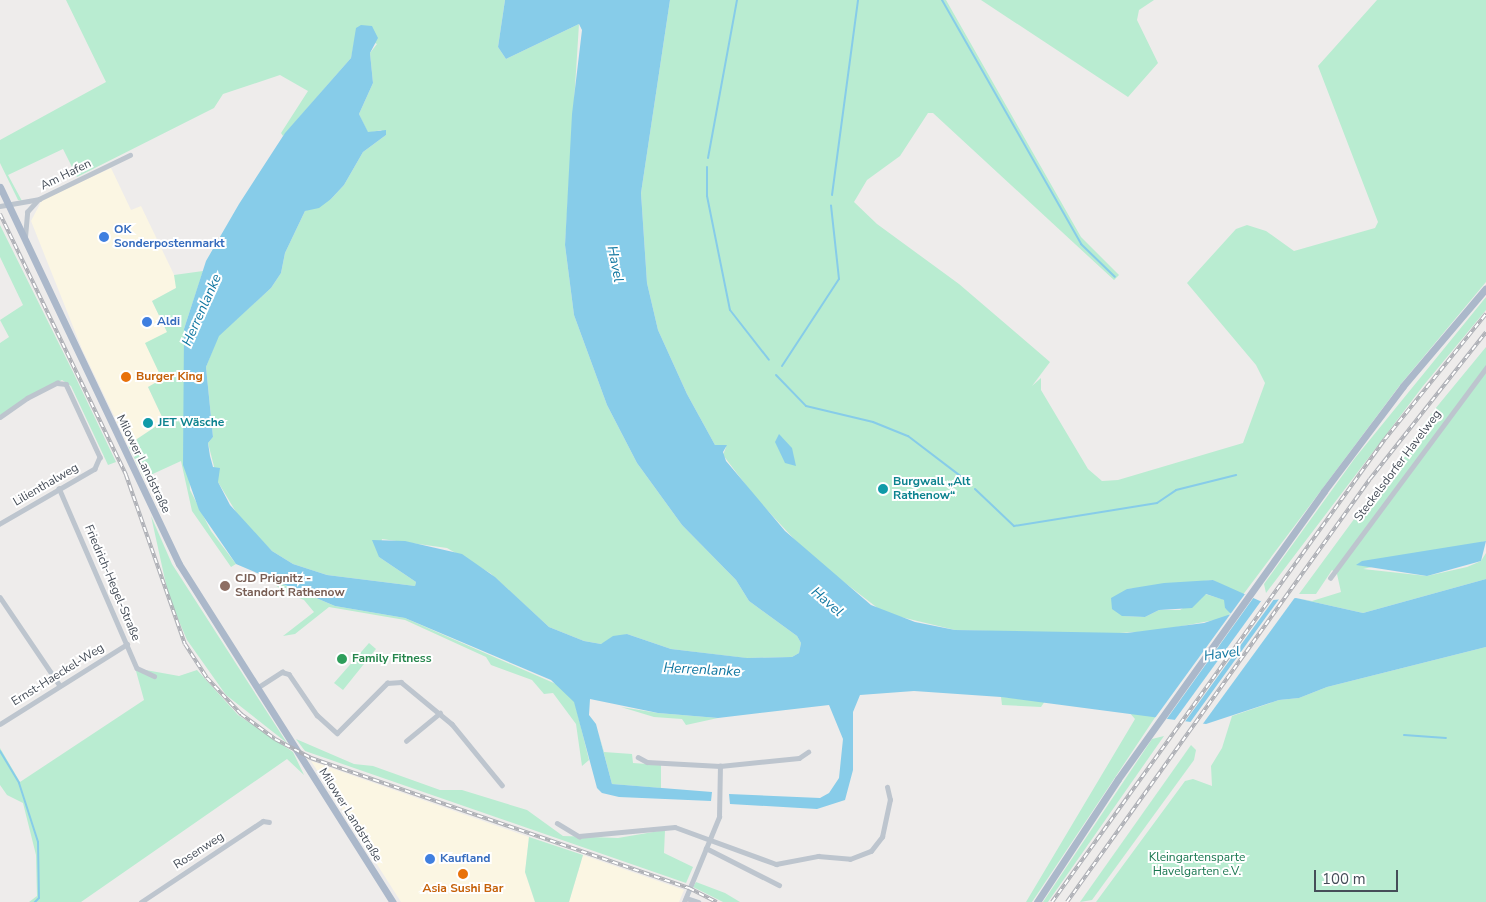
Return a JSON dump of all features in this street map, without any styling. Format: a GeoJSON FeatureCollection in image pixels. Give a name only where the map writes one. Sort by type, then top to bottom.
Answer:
{"type":"FeatureCollection","features":[{"type":"Feature","properties":{"kind":"main road","name":"Milower Landstraße"},"geometry":{"type":"LineString","coordinates":[[0,187],[178,564],[393,902]]}},
{"type":"Feature","properties":{"kind":"main road"},"geometry":{"type":"LineString","coordinates":[[1037,902],[1150,734],[1260,580],[1379,418],[1486,288]]}},
{"type":"Feature","properties":{"kind":"street","name":"Am Hafen"},"geometry":{"type":"LineString","coordinates":[[0,206],[10,206],[39,199],[130,155]]}},
{"type":"Feature","properties":{"kind":"street","name":"Milower Landstraße"},"geometry":{"type":"LineString","coordinates":[[26,241],[27,212],[39,199]]}},
{"type":"Feature","properties":{"kind":"street","name":"Steckelsdorfer Havelweg"},"geometry":{"type":"LineString","coordinates":[[1330,578],[1486,368]]}},
{"type":"Feature","properties":{"kind":"street","name":"Lilienthalweg"},"geometry":{"type":"LineString","coordinates":[[0,417],[34,394],[57,383],[66,384],[100,453],[100,462],[94,469],[0,524]]}},
{"type":"Feature","properties":{"kind":"street","name":"Friedrich-Hegel-Straße"},"geometry":{"type":"LineString","coordinates":[[59,488],[139,672],[154,676]]}},
{"type":"Feature","properties":{"kind":"street"},"geometry":{"type":"LineString","coordinates":[[0,597],[59,684]]}},
{"type":"Feature","properties":{"kind":"street","name":"Ernst-Haeckel-Weg"},"geometry":{"type":"LineString","coordinates":[[0,724],[59,684],[127,644]]}},
{"type":"Feature","properties":{"kind":"street"},"geometry":{"type":"LineString","coordinates":[[257,688],[282,672],[289,674],[317,715],[337,733],[387,683],[401,682],[440,713],[502,785]]}},
{"type":"Feature","properties":{"kind":"street"},"geometry":{"type":"LineString","coordinates":[[406,741],[440,713]]}},
{"type":"Feature","properties":{"kind":"street"},"geometry":{"type":"LineString","coordinates":[[638,757],[646,762],[720,766],[799,758],[808,752]]}},
{"type":"Feature","properties":{"kind":"street"},"geometry":{"type":"LineString","coordinates":[[698,902],[685,900],[720,811],[720,766]]}},
{"type":"Feature","properties":{"kind":"street"},"geometry":{"type":"LineString","coordinates":[[557,823],[579,836],[668,826],[776,864],[818,856],[856,858],[871,851],[882,837],[890,800],[887,787]]}},
{"type":"Feature","properties":{"kind":"street","name":"Rosenweg"},"geometry":{"type":"LineString","coordinates":[[141,902],[262,821],[269,822]]}},
{"type":"Feature","properties":{"kind":"street"},"geometry":{"type":"LineString","coordinates":[[706,848],[779,885]]}},
{"type":"Feature","properties":{"kind":"shaded area"},"geometry":{"type":"Polygon","coordinates":[[[111,168],[131,210],[141,206],[178,283],[176,288],[152,301],[167,332],[162,379],[148,387],[164,421],[128,445],[82,349],[31,221],[42,200],[111,168]]]}},
{"type":"Feature","properties":{"kind":"shaded area"},"geometry":{"type":"Polygon","coordinates":[[[311,761],[529,837],[525,872],[535,902],[401,902],[311,761]]]}},
{"type":"Feature","properties":{"kind":"shaded area"},"geometry":{"type":"Polygon","coordinates":[[[583,855],[684,890],[679,902],[569,902],[583,855]]]}},
{"type":"Feature","properties":{"kind":"green space"},"geometry":{"type":"Polygon","coordinates":[[[66,0],[505,0],[498,47],[506,59],[579,24],[565,245],[574,315],[607,405],[637,463],[682,525],[736,580],[749,601],[797,636],[801,643],[799,653],[792,657],[746,658],[671,649],[627,634],[601,644],[584,641],[549,627],[490,573],[447,548],[382,539],[379,557],[416,582],[415,586],[327,575],[293,564],[272,551],[239,517],[218,482],[208,443],[213,437],[206,367],[218,336],[271,288],[281,273],[285,253],[305,211],[331,199],[344,185],[363,152],[386,135],[381,130],[368,133],[359,114],[373,83],[370,53],[377,44],[356,33],[351,58],[283,136],[281,133],[308,91],[280,75],[223,94],[214,108],[77,177],[63,149],[8,175],[22,201],[18,200],[0,163],[0,140],[106,82],[66,0]]]}},
{"type":"Feature","properties":{"kind":"green space"},"geometry":{"type":"Polygon","coordinates":[[[670,0],[946,0],[1081,237],[1119,275],[1114,280],[933,113],[928,113],[900,156],[867,180],[854,202],[877,224],[959,284],[1050,362],[1032,386],[1041,378],[1041,390],[1088,469],[1102,481],[1118,480],[1243,443],[1265,383],[1256,365],[1187,283],[1236,229],[1247,225],[1266,231],[1294,251],[1375,228],[1378,222],[1318,66],[1377,0],[1486,0],[1486,282],[1400,385],[1242,596],[1213,580],[1127,589],[1122,616],[1145,617],[1159,610],[1180,610],[1205,594],[1225,600],[1225,608],[1231,612],[1226,618],[1155,631],[1101,634],[955,630],[884,613],[809,555],[755,497],[723,455],[726,447],[715,445],[687,394],[658,330],[647,283],[641,193],[670,0]]]}},
{"type":"Feature","properties":{"kind":"green space"},"geometry":{"type":"Polygon","coordinates":[[[981,0],[1154,0],[1139,10],[1137,20],[1158,63],[1128,97],[981,0]]]}},
{"type":"Feature","properties":{"kind":"green space"},"geometry":{"type":"Polygon","coordinates":[[[0,225],[116,462],[108,465],[71,386],[62,380],[0,415],[0,343],[9,337],[0,320],[23,305],[0,257],[0,225]]]}},
{"type":"Feature","properties":{"kind":"green space"},"geometry":{"type":"Polygon","coordinates":[[[203,271],[184,329],[190,490],[211,531],[236,564],[231,567],[192,511],[181,461],[144,478],[128,445],[164,421],[148,387],[162,379],[145,343],[167,332],[152,301],[176,288],[174,275],[203,271]]]}},
{"type":"Feature","properties":{"kind":"green space"},"geometry":{"type":"Polygon","coordinates":[[[1486,297],[1486,310],[1423,386],[1266,593],[1264,584],[1355,458],[1486,297]]]}},
{"type":"Feature","properties":{"kind":"green space"},"geometry":{"type":"Polygon","coordinates":[[[1486,347],[1486,541],[1363,569],[1427,576],[1467,567],[1481,561],[1486,553],[1486,579],[1363,613],[1296,598],[1312,601],[1341,592],[1337,574],[1332,570],[1316,594],[1299,594],[1435,409],[1486,347]]]}},
{"type":"Feature","properties":{"kind":"green space"},"geometry":{"type":"Polygon","coordinates":[[[151,516],[172,564],[287,743],[226,695],[187,640],[169,598],[151,516]]]}},
{"type":"Feature","properties":{"kind":"green space"},"geometry":{"type":"Polygon","coordinates":[[[261,575],[335,606],[405,618],[572,691],[589,760],[582,766],[576,724],[553,693],[544,694],[532,680],[491,665],[486,657],[405,620],[329,607],[295,634],[283,636],[314,612],[304,600],[285,592],[261,575]]]}},
{"type":"Feature","properties":{"kind":"green space"},"geometry":{"type":"Polygon","coordinates":[[[369,643],[376,649],[343,690],[334,683],[369,643]]]}},
{"type":"Feature","properties":{"kind":"green space","name":"Kleingartensparte Havelgarten e.V."},"geometry":{"type":"Polygon","coordinates":[[[1486,647],[1486,902],[1096,902],[1185,781],[1193,779],[1212,786],[1211,766],[1222,748],[1232,716],[1279,700],[1299,698],[1327,687],[1486,647]]]}},
{"type":"Feature","properties":{"kind":"green space"},"geometry":{"type":"Polygon","coordinates":[[[140,669],[179,676],[197,670],[238,715],[293,752],[304,775],[287,759],[81,902],[29,902],[37,896],[36,855],[23,803],[7,795],[0,785],[0,748],[20,782],[144,700],[136,671],[140,669]]]}},
{"type":"Feature","properties":{"kind":"green space"},"geometry":{"type":"Polygon","coordinates":[[[1001,697],[1045,701],[1041,707],[1002,705],[1001,697]]]}},
{"type":"Feature","properties":{"kind":"green space"},"geometry":{"type":"Polygon","coordinates":[[[621,707],[658,713],[718,718],[686,725],[682,719],[654,717],[621,707]]]}},
{"type":"Feature","properties":{"kind":"green space"},"geometry":{"type":"Polygon","coordinates":[[[1129,712],[1156,716],[1032,902],[1026,902],[1135,719],[1129,712]]]}},
{"type":"Feature","properties":{"kind":"green space"},"geometry":{"type":"Polygon","coordinates":[[[598,731],[604,752],[632,754],[633,763],[661,765],[661,788],[612,784],[598,731]]]}},
{"type":"Feature","properties":{"kind":"green space"},"geometry":{"type":"Polygon","coordinates":[[[1164,736],[1048,902],[1043,902],[1152,739],[1164,736]]]}},
{"type":"Feature","properties":{"kind":"green space"},"geometry":{"type":"Polygon","coordinates":[[[296,739],[354,764],[373,766],[440,790],[462,790],[527,810],[563,836],[618,838],[665,830],[664,853],[693,867],[686,883],[305,751],[296,739]]]}},
{"type":"Feature","properties":{"kind":"green space"},"geometry":{"type":"Polygon","coordinates":[[[1191,745],[1196,750],[1194,760],[1092,900],[1080,902],[1191,745]]]}},
{"type":"Feature","properties":{"kind":"green space"},"geometry":{"type":"Polygon","coordinates":[[[529,837],[583,855],[569,902],[535,902],[525,872],[529,837]]]}},
{"type":"Feature","properties":{"kind":"green space"},"geometry":{"type":"Polygon","coordinates":[[[696,882],[725,893],[740,902],[723,902],[693,887],[696,882]]]}},
{"type":"Feature","properties":{"kind":"water"},"geometry":{"type":"Polygon","coordinates":[[[505,0],[670,0],[641,193],[647,283],[658,330],[687,394],[715,445],[727,445],[723,452],[726,461],[785,531],[871,605],[915,622],[955,630],[1127,633],[1204,623],[1231,614],[1225,608],[1224,600],[1206,594],[1192,608],[1159,610],[1145,617],[1122,616],[1112,609],[1111,598],[1127,589],[1164,583],[1213,580],[1260,601],[1296,598],[1363,613],[1486,579],[1486,647],[1327,687],[1299,698],[1279,700],[1206,724],[1001,697],[914,691],[860,695],[853,712],[853,770],[845,800],[817,809],[730,804],[729,794],[820,798],[829,793],[839,778],[843,739],[829,705],[718,718],[658,713],[590,699],[589,715],[596,724],[612,784],[712,792],[711,801],[619,797],[602,793],[597,788],[574,702],[551,680],[405,618],[335,606],[236,564],[199,510],[183,465],[184,329],[206,261],[239,204],[285,133],[351,58],[356,28],[361,25],[372,26],[378,38],[370,53],[373,83],[359,114],[368,132],[386,130],[386,135],[363,152],[344,185],[331,199],[319,208],[305,211],[285,253],[281,273],[271,288],[219,336],[206,367],[213,437],[208,443],[210,456],[213,467],[220,468],[218,482],[230,505],[272,551],[293,564],[327,575],[415,586],[416,582],[379,557],[372,540],[405,541],[462,554],[495,577],[549,627],[584,641],[601,644],[613,636],[627,634],[671,649],[747,658],[792,657],[799,653],[801,643],[797,636],[749,601],[736,580],[682,525],[637,463],[607,405],[574,315],[565,245],[572,114],[582,30],[579,24],[506,59],[498,47],[505,0]]]}},
{"type":"Feature","properties":{"kind":"water"},"geometry":{"type":"Polygon","coordinates":[[[779,434],[792,448],[796,466],[785,463],[775,442],[779,434]]]}},
{"type":"Feature","properties":{"kind":"water"},"geometry":{"type":"Polygon","coordinates":[[[1486,541],[1481,561],[1427,576],[1356,565],[1362,561],[1486,541]]]}},
{"type":"Feature","properties":{"kind":"pier"},"geometry":{"type":"Polygon","coordinates":[[[1245,594],[1254,597],[1166,720],[1155,718],[1245,594]]]}},
{"type":"Feature","properties":{"kind":"pier"},"geometry":{"type":"Polygon","coordinates":[[[1277,595],[1184,723],[1174,721],[1264,597],[1277,595]]]}},
{"type":"Feature","properties":{"kind":"pier"},"geometry":{"type":"Polygon","coordinates":[[[1282,595],[1296,596],[1202,725],[1189,724],[1282,595]]]}},
{"type":"Feature","properties":{"kind":"waterway"},"geometry":{"type":"LineString","coordinates":[[708,158],[737,0]]}},
{"type":"Feature","properties":{"kind":"waterway"},"geometry":{"type":"LineString","coordinates":[[832,195],[858,0]]}},
{"type":"Feature","properties":{"kind":"waterway"},"geometry":{"type":"LineString","coordinates":[[942,0],[1081,244],[1115,277]]}},
{"type":"Feature","properties":{"kind":"waterway"},"geometry":{"type":"LineString","coordinates":[[707,167],[707,196],[730,310],[769,360]]}},
{"type":"Feature","properties":{"kind":"waterway"},"geometry":{"type":"LineString","coordinates":[[782,366],[839,279],[831,205]]}},
{"type":"Feature","properties":{"kind":"waterway"},"geometry":{"type":"LineString","coordinates":[[776,375],[806,406],[873,422],[908,436],[967,481]]}},
{"type":"Feature","properties":{"kind":"waterway"},"geometry":{"type":"LineString","coordinates":[[975,489],[1014,526],[1157,503],[1176,490],[1236,475]]}},
{"type":"Feature","properties":{"kind":"waterway"},"geometry":{"type":"LineString","coordinates":[[1404,735],[1446,738]]}},
{"type":"Feature","properties":{"kind":"waterway"},"geometry":{"type":"LineString","coordinates":[[0,751],[19,783],[38,842],[39,898],[35,902]]}},
{"type":"Feature","properties":{"kind":"railway"},"geometry":{"type":"LineString","coordinates":[[0,214],[126,475],[185,644],[207,678],[241,714],[275,739],[311,758],[689,888],[717,902]]}},
{"type":"Feature","properties":{"kind":"railway"},"geometry":{"type":"LineString","coordinates":[[1052,902],[1385,439],[1486,314]]}},
{"type":"Feature","properties":{"kind":"railway"},"geometry":{"type":"LineString","coordinates":[[1067,902],[1370,479],[1486,332]]}},
{"type":"Feature","properties":{"kind":"place","name":"OK Sonderpostenmarkt"},"geometry":{"type":"Point","coordinates":[104,237]}},
{"type":"Feature","properties":{"kind":"place","name":"Aldi"},"geometry":{"type":"Point","coordinates":[147,322]}},
{"type":"Feature","properties":{"kind":"place","name":"Burger King"},"geometry":{"type":"Point","coordinates":[126,377]}},
{"type":"Feature","properties":{"kind":"place","name":"JET Wäsche"},"geometry":{"type":"Point","coordinates":[148,423]}},
{"type":"Feature","properties":{"kind":"place","name":"Burgwall „Alt Rathenow“"},"geometry":{"type":"Point","coordinates":[883,489]}},
{"type":"Feature","properties":{"kind":"place","name":"CJD Prignitz - Standort Rathenow"},"geometry":{"type":"Point","coordinates":[225,586]}},
{"type":"Feature","properties":{"kind":"place","name":"Family Fitness"},"geometry":{"type":"Point","coordinates":[342,659]}},
{"type":"Feature","properties":{"kind":"place","name":"Kaufland"},"geometry":{"type":"Point","coordinates":[430,859]}},
{"type":"Feature","properties":{"kind":"place","name":"Asia Sushi Bar"},"geometry":{"type":"Point","coordinates":[463,874]}},
{"type":"Feature","properties":{"kind":"water label","name":"Havel"},"geometry":{"type":"Point","coordinates":[615,264]}},
{"type":"Feature","properties":{"kind":"water label","name":"Herrenlanke"},"geometry":{"type":"Point","coordinates":[202,310]}},
{"type":"Feature","properties":{"kind":"water label","name":"Havel"},"geometry":{"type":"Point","coordinates":[827,602]}},
{"type":"Feature","properties":{"kind":"water label","name":"Havel"},"geometry":{"type":"Point","coordinates":[1222,654]}},
{"type":"Feature","properties":{"kind":"water label","name":"Herrenlanke"},"geometry":{"type":"Point","coordinates":[702,670]}}]}
